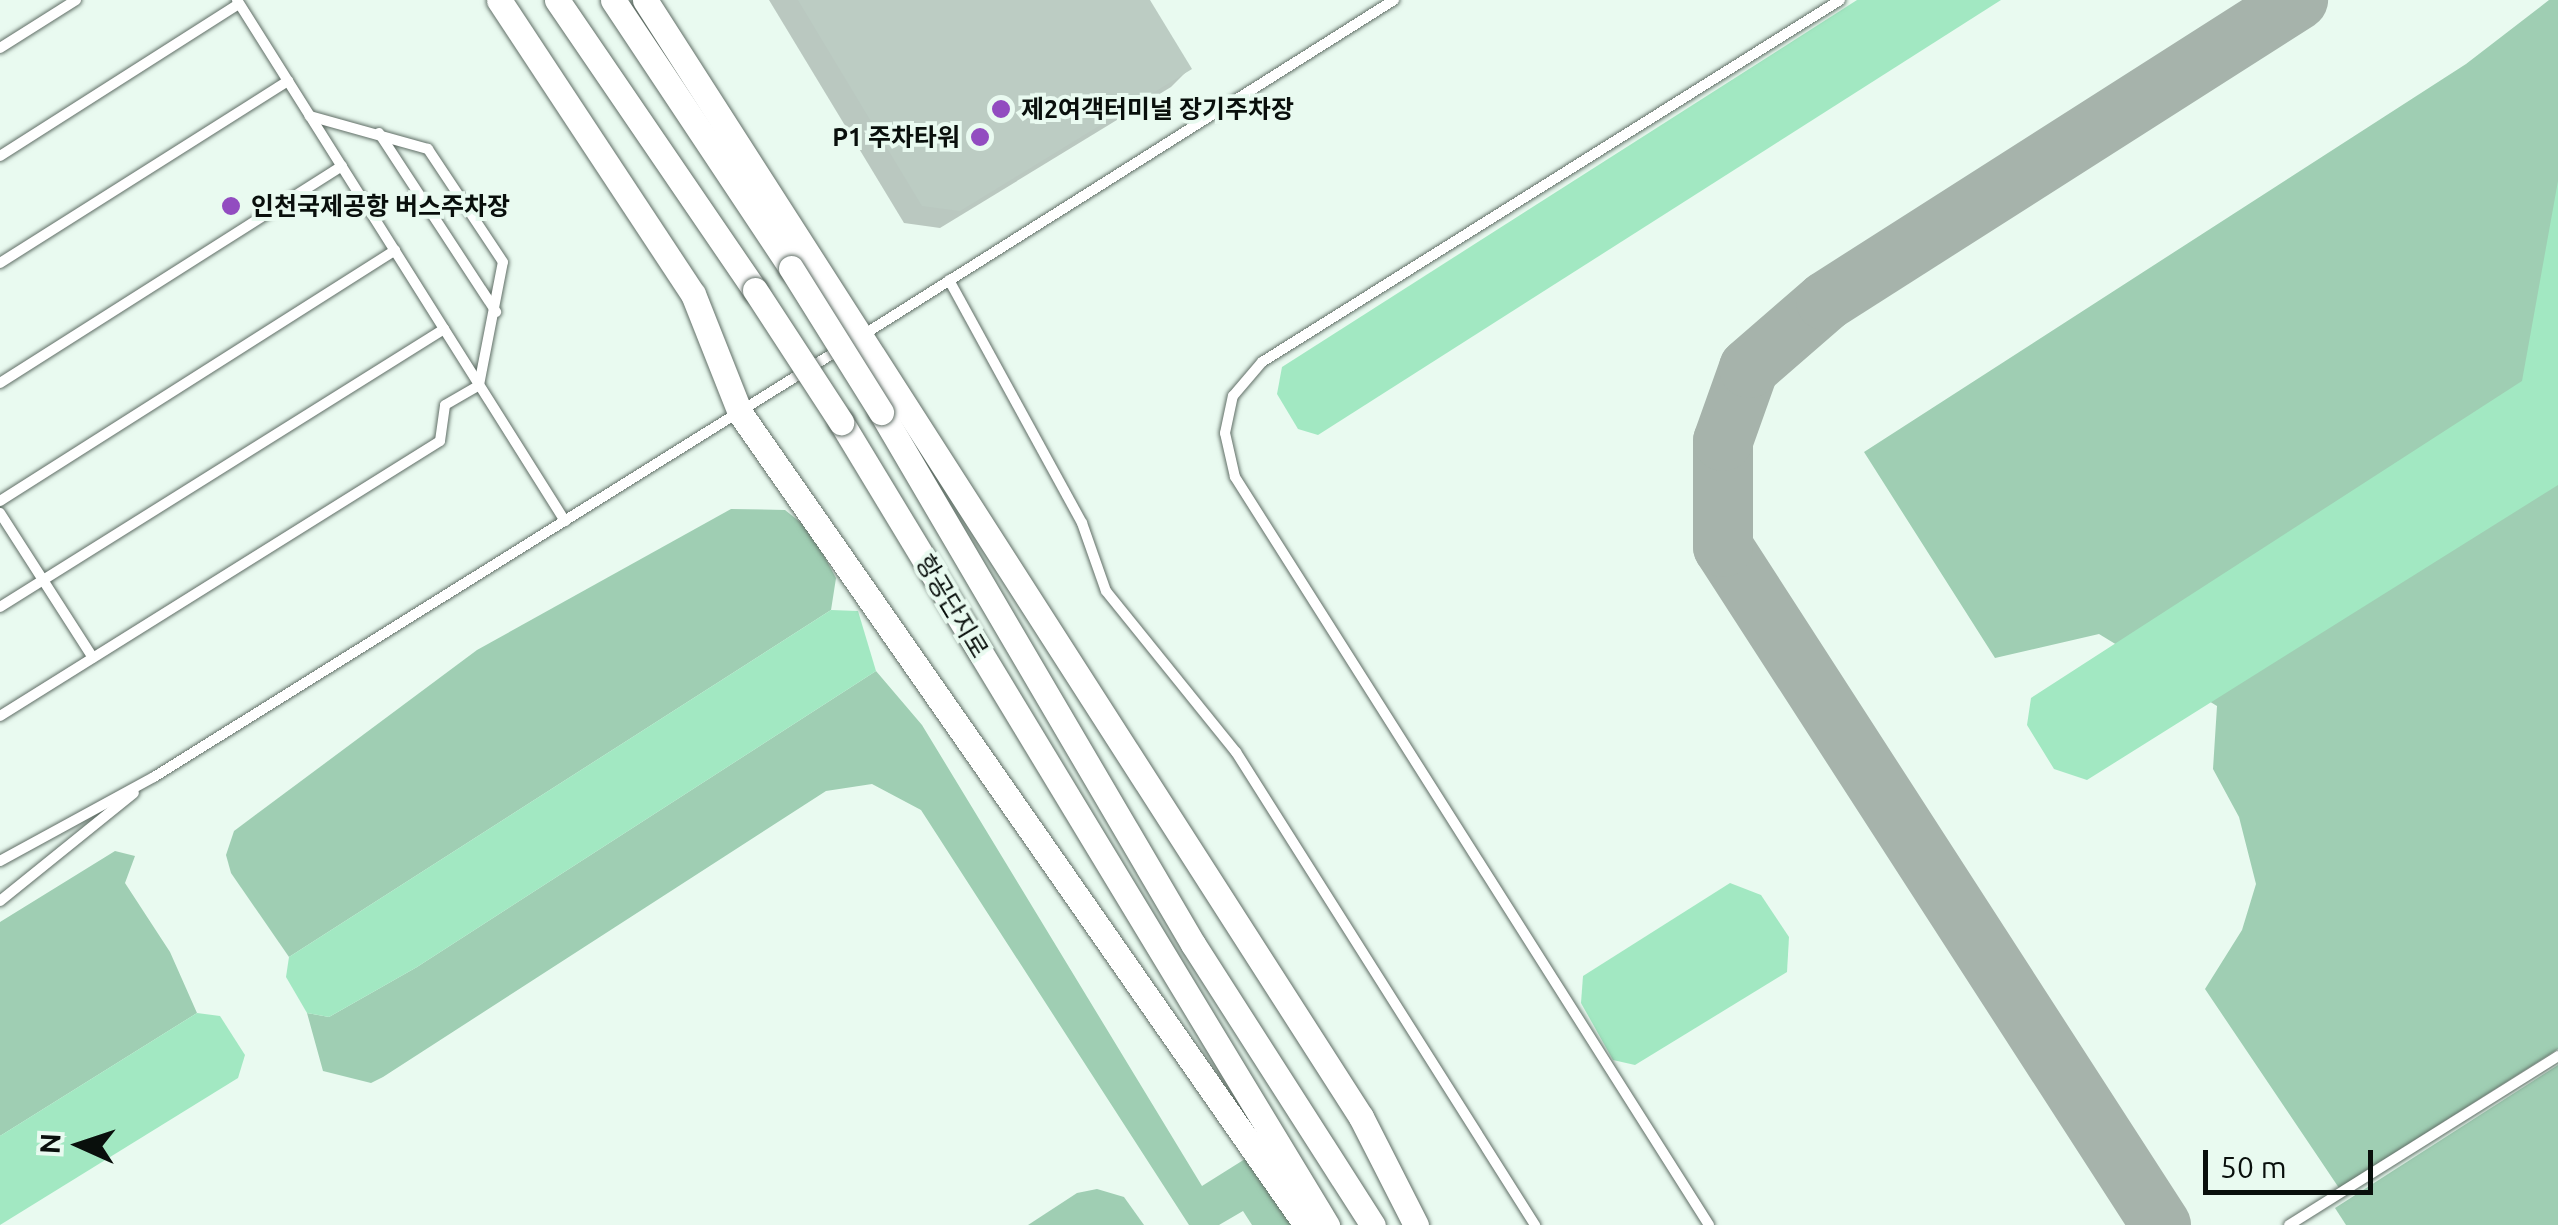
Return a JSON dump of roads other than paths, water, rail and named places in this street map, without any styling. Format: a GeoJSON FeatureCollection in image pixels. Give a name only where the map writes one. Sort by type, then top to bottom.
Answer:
{"type":"FeatureCollection","features":[{"type":"Feature","properties":{"kind":"street"},"geometry":{"type":"LineString","coordinates":[[499,0],[693,294],[740,413],[1274,1160],[1306,1225]]}},
{"type":"Feature","properties":{"kind":"street","name":"항공단지로"},"geometry":{"type":"LineString","coordinates":[[557,0],[841,422],[1274,1160],[1327,1225]]}},
{"type":"Feature","properties":{"kind":"street","name":"항공단지로"},"geometry":{"type":"LineString","coordinates":[[613,0],[882,412],[1183,927],[1374,1225]]}},
{"type":"Feature","properties":{"kind":"street"},"geometry":{"type":"LineString","coordinates":[[644,0],[1361,1117],[1412,1214]]}},
{"type":"Feature","properties":{"kind":"lane"},"geometry":{"type":"LineString","coordinates":[[0,48],[76,0]]}},
{"type":"Feature","properties":{"kind":"lane"},"geometry":{"type":"LineString","coordinates":[[0,860],[154,776],[566,522],[1394,0]]}},
{"type":"Feature","properties":{"kind":"lane"},"geometry":{"type":"LineString","coordinates":[[1709,1225],[1234,477],[1225,433],[1233,396],[1262,362],[1840,0]]}},
{"type":"Feature","properties":{"kind":"lane"},"geometry":{"type":"LineString","coordinates":[[0,156],[238,2],[566,522]]}},
{"type":"Feature","properties":{"kind":"lane"},"geometry":{"type":"LineString","coordinates":[[0,263],[288,81]]}},
{"type":"Feature","properties":{"kind":"lane"},"geometry":{"type":"LineString","coordinates":[[0,716],[440,440],[445,405],[479,385],[503,262],[428,149],[310,116]]}},
{"type":"Feature","properties":{"kind":"lane"},"geometry":{"type":"LineString","coordinates":[[379,133],[496,313]]}},
{"type":"Feature","properties":{"kind":"lane"},"geometry":{"type":"LineString","coordinates":[[0,383],[342,166]]}},
{"type":"Feature","properties":{"kind":"lane"},"geometry":{"type":"LineString","coordinates":[[0,501],[395,250]]}},
{"type":"Feature","properties":{"kind":"lane"},"geometry":{"type":"LineString","coordinates":[[949,280],[1082,523],[1106,591],[1236,752],[1535,1225]]}},
{"type":"Feature","properties":{"kind":"lane"},"geometry":{"type":"LineString","coordinates":[[0,607],[444,329]]}},
{"type":"Feature","properties":{"kind":"lane"},"geometry":{"type":"LineString","coordinates":[[0,513],[93,658]]}},
{"type":"Feature","properties":{"kind":"lane"},"geometry":{"type":"LineString","coordinates":[[0,901],[154,776]]}},
{"type":"Feature","properties":{"kind":"lane"},"geometry":{"type":"LineString","coordinates":[[2290,1225],[2558,1056]]}},
{"type":"Feature","properties":{"kind":"place","name":"제2여객터미널 장기주차장"},"geometry":{"type":"Point","coordinates":[1001,109]}},
{"type":"Feature","properties":{"kind":"place","name":"P1 주차타워"},"geometry":{"type":"Point","coordinates":[980,137]}},
{"type":"Feature","properties":{"kind":"place","name":"인천국제공항 버스주차장"},"geometry":{"type":"Point","coordinates":[231,206]}}]}
